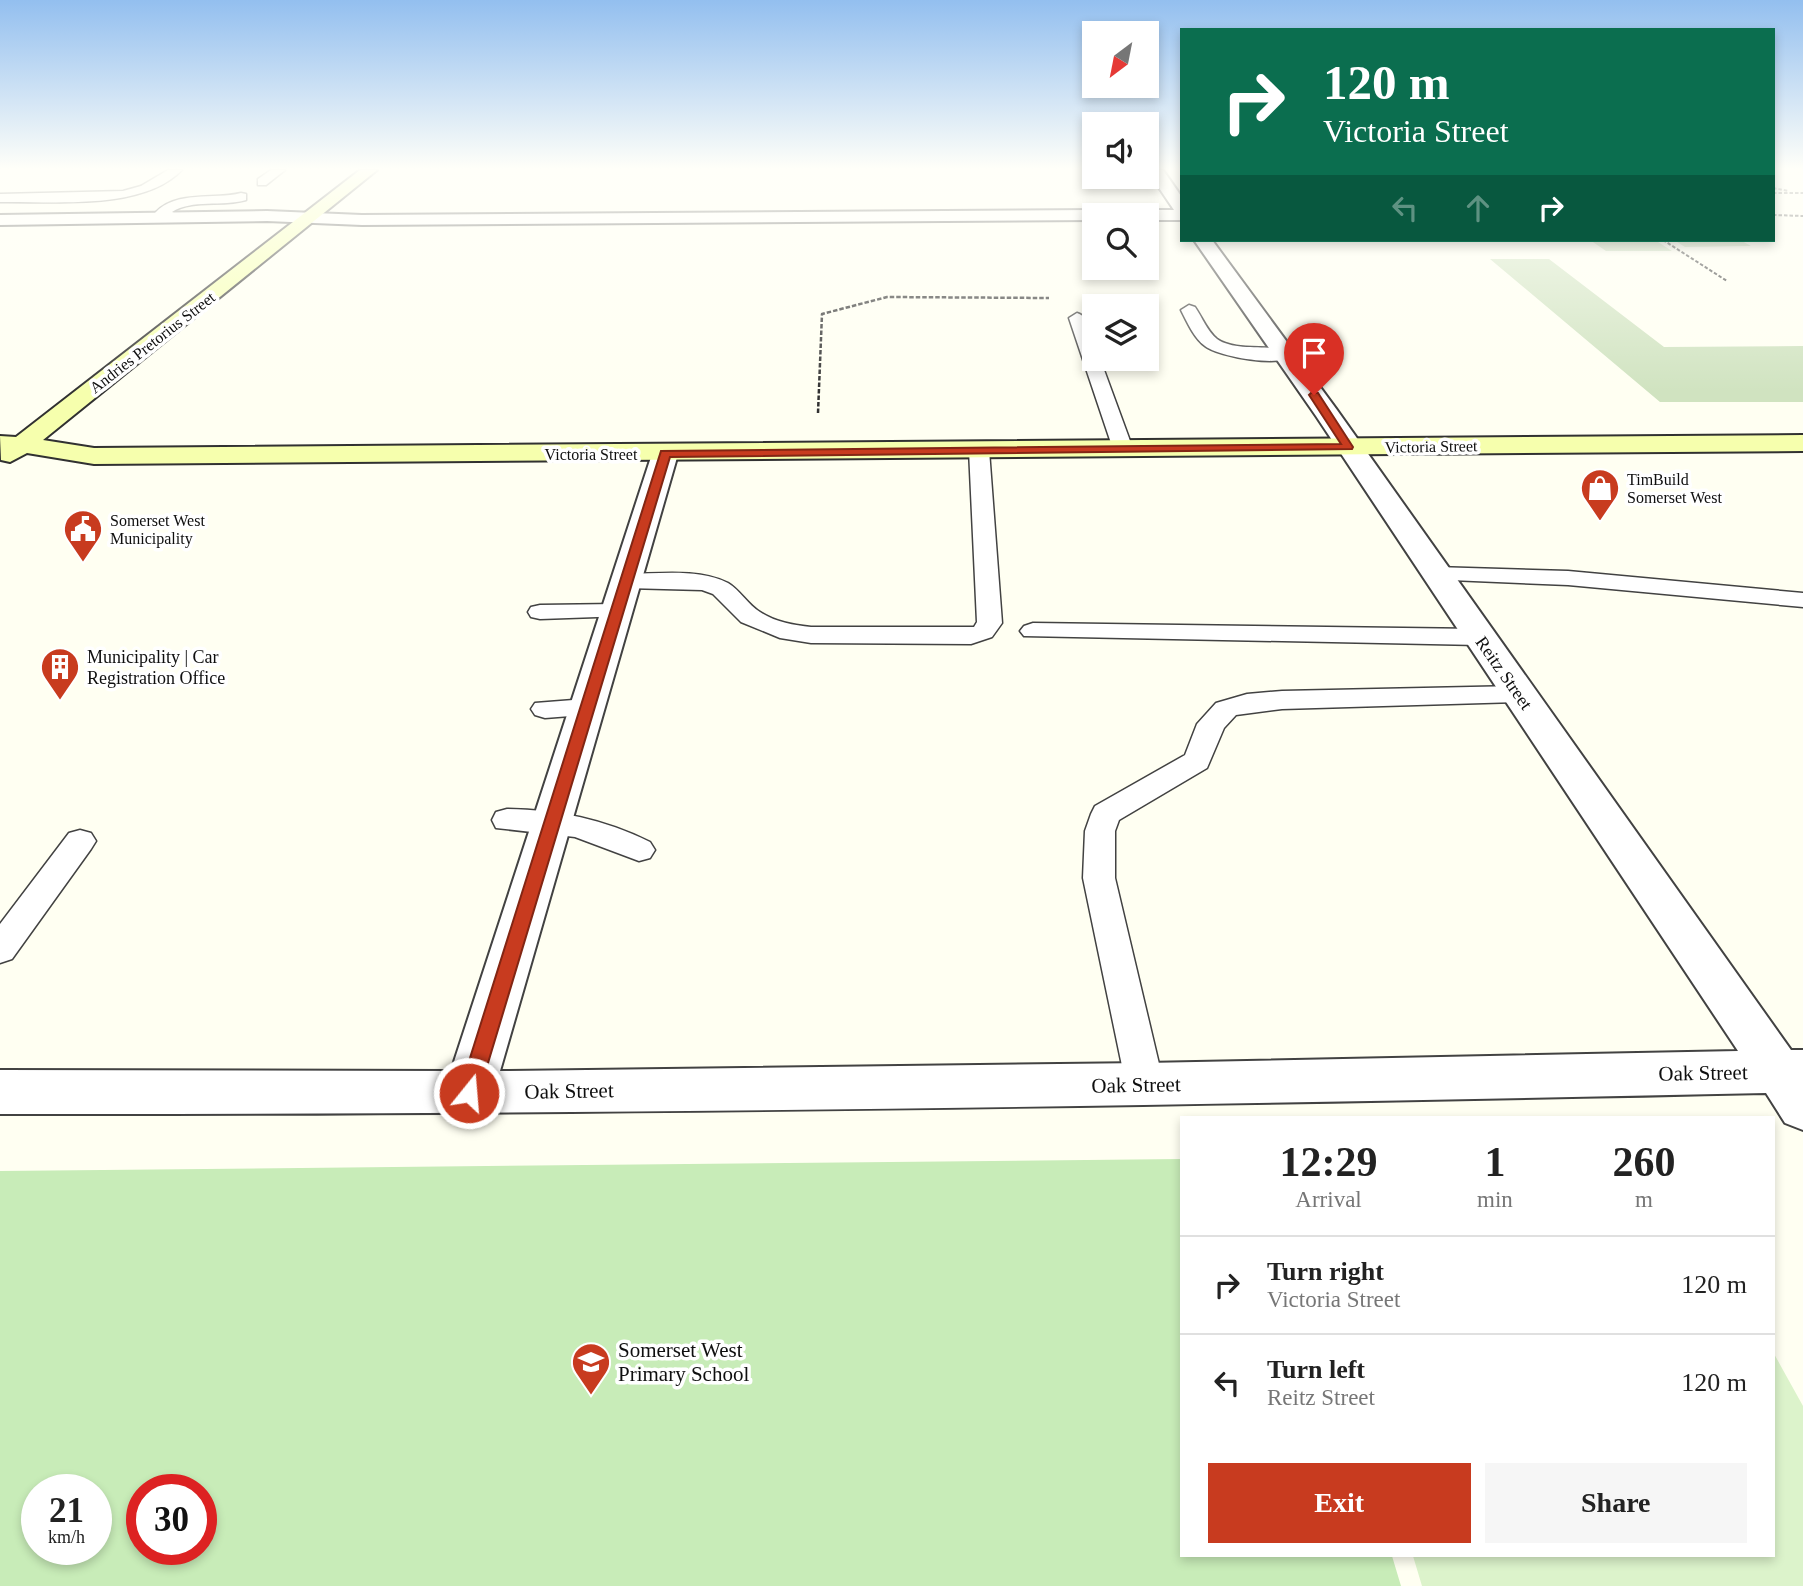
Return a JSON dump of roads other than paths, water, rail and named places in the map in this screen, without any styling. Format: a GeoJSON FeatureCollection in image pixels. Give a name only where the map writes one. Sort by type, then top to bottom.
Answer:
{"type":"FeatureCollection","features":[{"type":"Feature","properties":{"kind":"main road","name":"Andries Pretorius Street"},"geometry":{"type":"LineString","coordinates":[[0,462],[11,444],[276,244]]}},
{"type":"Feature","properties":{"kind":"main road","name":"Victoria Street"},"geometry":{"type":"LineString","coordinates":[[11,444],[94,456],[665,454],[1803,443]]}},
{"type":"Feature","properties":{"kind":"main road","name":"Victoria Street"},"geometry":{"type":"LineString","coordinates":[[0,474],[94,456]]}},
{"type":"Feature","properties":{"kind":"street","name":"Reitz Street"},"geometry":{"type":"LineString","coordinates":[[1206,244],[1518,695],[1795,1083]]}},
{"type":"Feature","properties":{"kind":"street"},"geometry":{"type":"LineString","coordinates":[[469,1093],[665,454]]}},
{"type":"Feature","properties":{"kind":"street","name":"Oak Street"},"geometry":{"type":"LineString","coordinates":[[0,1092],[469,1093],[1145,1085],[1795,1083]]}},
{"type":"Feature","properties":{"kind":"lane"},"geometry":{"type":"LineString","coordinates":[[1189,310],[1209,341],[1219,347],[1285,355]]}},
{"type":"Feature","properties":{"kind":"lane"},"geometry":{"type":"LineString","coordinates":[[1077,318],[1123,449]]}},
{"type":"Feature","properties":{"kind":"lane"},"geometry":{"type":"LineString","coordinates":[[540,612],[693,581],[721,589],[750,617],[790,632],[811,635],[957,636],[983,632],[990,623],[979,450]]}},
{"type":"Feature","properties":{"kind":"lane"},"geometry":{"type":"LineString","coordinates":[[1435,574],[1568,578],[1803,600]]}},
{"type":"Feature","properties":{"kind":"lane"},"geometry":{"type":"LineString","coordinates":[[1033,631],[1479,637]]}},
{"type":"Feature","properties":{"kind":"lane"},"geometry":{"type":"LineString","coordinates":[[1145,1085],[1099,878],[1100,831],[1107,814],[1197,761],[1211,724],[1226,709],[1282,700],[1518,695]]}},
{"type":"Feature","properties":{"kind":"lane"},"geometry":{"type":"LineString","coordinates":[[545,709],[586,708]]}},
{"type":"Feature","properties":{"kind":"lane"},"geometry":{"type":"LineString","coordinates":[[507,820],[554,820],[600,832],[639,850]]}},
{"type":"Feature","properties":{"kind":"lane"},"geometry":{"type":"LineString","coordinates":[[6,932],[80,842]]}},
{"type":"Feature","properties":{"kind":"place","name":"TimBuild Somerset West"},"geometry":{"type":"Point","coordinates":[1600,522]}},
{"type":"Feature","properties":{"kind":"place","name":"Somerset West Municipality"},"geometry":{"type":"Point","coordinates":[83,563]}},
{"type":"Feature","properties":{"kind":"place","name":"Municipality | Car Registration Office"},"geometry":{"type":"Point","coordinates":[60,701]}},
{"type":"Feature","properties":{"kind":"place","name":"Somerset West Primary School"},"geometry":{"type":"Point","coordinates":[591,1396]}}]}
